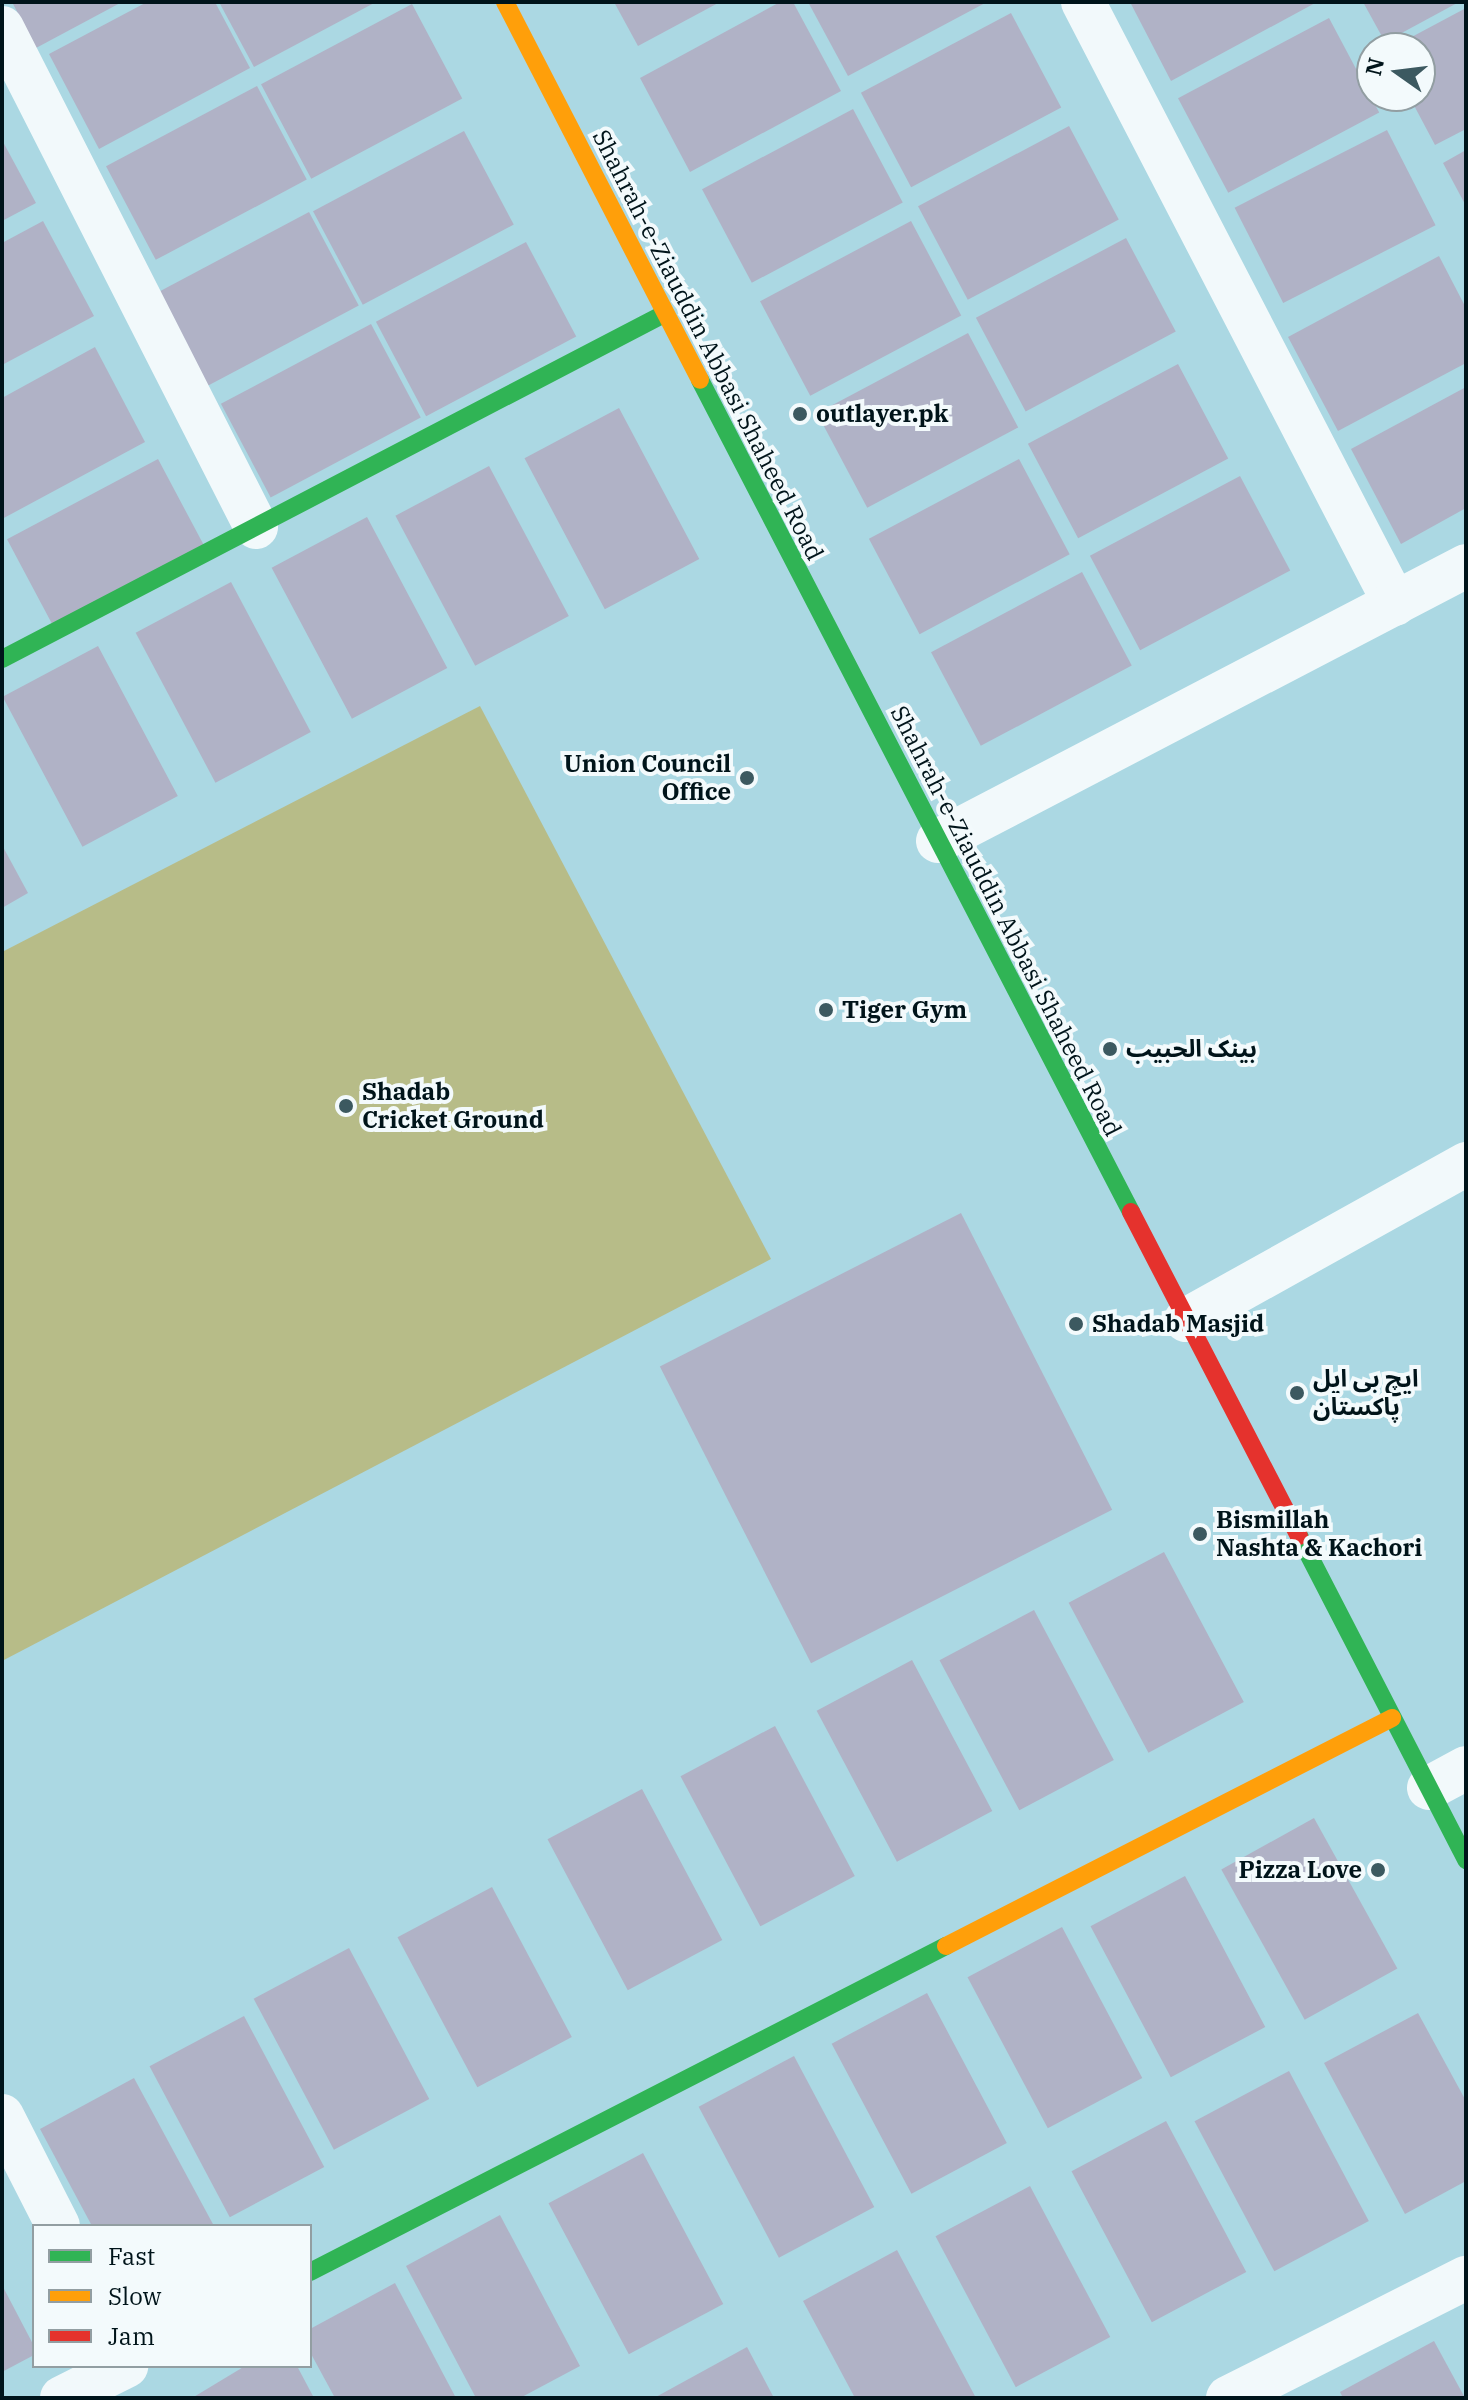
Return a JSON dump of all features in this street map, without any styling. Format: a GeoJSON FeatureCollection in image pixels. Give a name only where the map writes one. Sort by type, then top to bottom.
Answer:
{"type":"FeatureCollection","features":[{"type":"Feature","properties":{"kind":"street","name":"Shahrah-e-Ziauddin Abbasi Shaheed Road"},"geometry":{"type":"LineString","coordinates":[[505,2],[1392,1718],[1447,1778],[1466,1860]]}},
{"type":"Feature","properties":{"kind":"street"},"geometry":{"type":"LineString","coordinates":[[1083,2],[1395,604]]}},
{"type":"Feature","properties":{"kind":"street"},"geometry":{"type":"LineString","coordinates":[[2,28],[256,527]]}},
{"type":"Feature","properties":{"kind":"street"},"geometry":{"type":"LineString","coordinates":[[2,659],[664,314]]}},
{"type":"Feature","properties":{"kind":"street"},"geometry":{"type":"LineString","coordinates":[[938,841],[1466,566]]}},
{"type":"Feature","properties":{"kind":"street"},"geometry":{"type":"LineString","coordinates":[[1186,1320],[1466,1164]]}},
{"type":"Feature","properties":{"kind":"street"},"geometry":{"type":"LineString","coordinates":[[312,2271],[1392,1718]]}},
{"type":"Feature","properties":{"kind":"street"},"geometry":{"type":"LineString","coordinates":[[2,2116],[57,2224]]}},
{"type":"Feature","properties":{"kind":"street"},"geometry":{"type":"LineString","coordinates":[[1228,2398],[1466,2278]]}},
{"type":"Feature","properties":{"kind":"street"},"geometry":{"type":"LineString","coordinates":[[62,2398],[124,2368]]}},
{"type":"Feature","properties":{"kind":"street"},"geometry":{"type":"LineString","coordinates":[[129,2368],[147,2398]]}},
{"type":"Feature","properties":{"kind":"green space","name":"Shadab Cricket Ground"},"geometry":{"type":"Polygon","coordinates":[[[480,706],[771,1259],[2,1661],[2,952],[480,706]]]}},
{"type":"Feature","properties":{"kind":"building"},"geometry":{"type":"Polygon","coordinates":[[[12,2],[122,2],[36,48],[12,2]]]}},
{"type":"Feature","properties":{"kind":"building"},"geometry":{"type":"Polygon","coordinates":[[[147,2],[215,2],[250,68],[99,149],[49,54],[147,2]]]}},
{"type":"Feature","properties":{"kind":"building"},"geometry":{"type":"Polygon","coordinates":[[[219,2],[376,2],[254,67],[219,2]]]}},
{"type":"Feature","properties":{"kind":"building"},"geometry":{"type":"Polygon","coordinates":[[[614,2],[720,2],[638,46],[614,2]]]}},
{"type":"Feature","properties":{"kind":"building"},"geometry":{"type":"Polygon","coordinates":[[[780,2],[793,2],[841,91],[690,172],[640,78],[780,2]]]}},
{"type":"Feature","properties":{"kind":"building"},"geometry":{"type":"Polygon","coordinates":[[[808,2],[987,2],[848,76],[808,2]]]}},
{"type":"Feature","properties":{"kind":"building"},"geometry":{"type":"Polygon","coordinates":[[[1130,2],[1317,2],[1171,81],[1130,2]]]}},
{"type":"Feature","properties":{"kind":"building"},"geometry":{"type":"Polygon","coordinates":[[[1363,2],[1459,2],[1404,32],[1380,32],[1363,2]]]}},
{"type":"Feature","properties":{"kind":"building"},"geometry":{"type":"Polygon","coordinates":[[[412,4],[462,98],[311,179],[261,84],[412,4]]]}},
{"type":"Feature","properties":{"kind":"building"},"geometry":{"type":"Polygon","coordinates":[[[1466,8],[1466,129],[1435,145],[1417,112],[1436,112],[1436,32],[1421,32],[1466,8]]]}},
{"type":"Feature","properties":{"kind":"building"},"geometry":{"type":"Polygon","coordinates":[[[1011,13],[1061,107],[911,187],[861,93],[1011,13]]]}},
{"type":"Feature","properties":{"kind":"building"},"geometry":{"type":"Polygon","coordinates":[[[1329,18],[1356,69],[1356,112],[1379,112],[1228,193],[1178,98],[1329,18]]]}},
{"type":"Feature","properties":{"kind":"building"},"geometry":{"type":"Polygon","coordinates":[[[257,86],[307,180],[156,260],[106,166],[257,86]]]}},
{"type":"Feature","properties":{"kind":"building"},"geometry":{"type":"Polygon","coordinates":[[[853,109],[903,203],[752,283],[702,189],[853,109]]]}},
{"type":"Feature","properties":{"kind":"building"},"geometry":{"type":"Polygon","coordinates":[[[1069,126],[1119,220],[968,300],[918,206],[1069,126]]]}},
{"type":"Feature","properties":{"kind":"building"},"geometry":{"type":"Polygon","coordinates":[[[1387,130],[1436,225],[1283,303],[1235,208],[1387,130]]]}},
{"type":"Feature","properties":{"kind":"building"},"geometry":{"type":"Polygon","coordinates":[[[464,131],[514,225],[363,305],[313,211],[464,131]]]}},
{"type":"Feature","properties":{"kind":"building"},"geometry":{"type":"Polygon","coordinates":[[[2,140],[36,203],[2,221],[2,140]]]}},
{"type":"Feature","properties":{"kind":"building"},"geometry":{"type":"Polygon","coordinates":[[[1466,150],[1466,206],[1443,163],[1466,150]]]}},
{"type":"Feature","properties":{"kind":"building"},"geometry":{"type":"Polygon","coordinates":[[[309,212],[359,306],[208,386],[158,292],[309,212]]]}},
{"type":"Feature","properties":{"kind":"building"},"geometry":{"type":"Polygon","coordinates":[[[43,221],[94,316],[2,365],[2,243],[43,221]]]}},
{"type":"Feature","properties":{"kind":"building"},"geometry":{"type":"Polygon","coordinates":[[[911,221],[961,315],[810,396],[760,301],[911,221]]]}},
{"type":"Feature","properties":{"kind":"building"},"geometry":{"type":"Polygon","coordinates":[[[1126,238],[1176,332],[1026,411],[976,318],[1126,238]]]}},
{"type":"Feature","properties":{"kind":"building"},"geometry":{"type":"Polygon","coordinates":[[[526,242],[576,336],[426,416],[376,322],[526,242]]]}},
{"type":"Feature","properties":{"kind":"building"},"geometry":{"type":"Polygon","coordinates":[[[1439,256],[1466,308],[1466,363],[1338,431],[1288,337],[1439,256]]]}},
{"type":"Feature","properties":{"kind":"building"},"geometry":{"type":"Polygon","coordinates":[[[371,324],[421,418],[271,497],[221,404],[371,324]]]}},
{"type":"Feature","properties":{"kind":"building"},"geometry":{"type":"Polygon","coordinates":[[[968,333],[1018,427],[867,508],[817,413],[968,333]]]}},
{"type":"Feature","properties":{"kind":"building"},"geometry":{"type":"Polygon","coordinates":[[[95,347],[145,442],[2,519],[2,398],[95,347]]]}},
{"type":"Feature","properties":{"kind":"building"},"geometry":{"type":"Polygon","coordinates":[[[1178,364],[1228,458],[1078,538],[1028,444],[1178,364]]]}},
{"type":"Feature","properties":{"kind":"building"},"geometry":{"type":"Polygon","coordinates":[[[1466,387],[1466,508],[1401,544],[1351,449],[1466,387]]]}},
{"type":"Feature","properties":{"kind":"building"},"geometry":{"type":"Polygon","coordinates":[[[619,408],[699,559],[605,609],[525,458],[619,408]]]}},
{"type":"Feature","properties":{"kind":"building"},"geometry":{"type":"Polygon","coordinates":[[[158,459],[208,553],[57,633],[7,539],[158,459]]]}},
{"type":"Feature","properties":{"kind":"building"},"geometry":{"type":"Polygon","coordinates":[[[1019,459],[1070,554],[920,634],[869,539],[1019,459]]]}},
{"type":"Feature","properties":{"kind":"building"},"geometry":{"type":"Polygon","coordinates":[[[489,466],[569,616],[475,666],[395,516],[489,466]]]}},
{"type":"Feature","properties":{"kind":"building"},"geometry":{"type":"Polygon","coordinates":[[[1240,476],[1290,570],[1140,650],[1090,556],[1240,476]]]}},
{"type":"Feature","properties":{"kind":"building"},"geometry":{"type":"Polygon","coordinates":[[[367,517],[447,668],[352,719],[272,568],[367,517]]]}},
{"type":"Feature","properties":{"kind":"building"},"geometry":{"type":"Polygon","coordinates":[[[1082,572],[1132,666],[981,746],[931,652],[1082,572]]]}},
{"type":"Feature","properties":{"kind":"building"},"geometry":{"type":"Polygon","coordinates":[[[231,582],[311,732],[215,783],[136,633],[231,582]]]}},
{"type":"Feature","properties":{"kind":"building"},"geometry":{"type":"Polygon","coordinates":[[[98,646],[178,796],[82,847],[3,697],[98,646]]]}},
{"type":"Feature","properties":{"kind":"building"},"geometry":{"type":"Polygon","coordinates":[[[2,845],[28,893],[2,908],[2,845]]]}},
{"type":"Feature","properties":{"kind":"building"},"geometry":{"type":"Polygon","coordinates":[[[961,1213],[1112,1510],[811,1663],[660,1366],[961,1213]]]}},
{"type":"Feature","properties":{"kind":"building"},"geometry":{"type":"Polygon","coordinates":[[[1164,1552],[1244,1702],[1148,1753],[1069,1603],[1164,1552]]]}},
{"type":"Feature","properties":{"kind":"building"},"geometry":{"type":"Polygon","coordinates":[[[1034,1610],[1114,1760],[1019,1810],[940,1660],[1034,1610]]]}},
{"type":"Feature","properties":{"kind":"building"},"geometry":{"type":"Polygon","coordinates":[[[912,1660],[992,1811],[897,1862],[817,1711],[912,1660]]]}},
{"type":"Feature","properties":{"kind":"building"},"geometry":{"type":"Polygon","coordinates":[[[775,1726],[855,1876],[760,1926],[681,1776],[775,1726]]]}},
{"type":"Feature","properties":{"kind":"building"},"geometry":{"type":"Polygon","coordinates":[[[642,1789],[722,1940],[628,1990],[548,1839],[642,1789]]]}},
{"type":"Feature","properties":{"kind":"building"},"geometry":{"type":"Polygon","coordinates":[[[1314,1818],[1397,1968],[1305,2020],[1221,1869],[1314,1818]]]}},
{"type":"Feature","properties":{"kind":"building"},"geometry":{"type":"Polygon","coordinates":[[[1185,1876],[1265,2027],[1171,2077],[1091,1926],[1185,1876]]]}},
{"type":"Feature","properties":{"kind":"building"},"geometry":{"type":"Polygon","coordinates":[[[492,1887],[572,2037],[477,2087],[398,1937],[492,1887]]]}},
{"type":"Feature","properties":{"kind":"building"},"geometry":{"type":"Polygon","coordinates":[[[1062,1927],[1142,2078],[1048,2128],[968,1977],[1062,1927]]]}},
{"type":"Feature","properties":{"kind":"building"},"geometry":{"type":"Polygon","coordinates":[[[349,1948],[429,2099],[334,2150],[254,1999],[349,1948]]]}},
{"type":"Feature","properties":{"kind":"building"},"geometry":{"type":"Polygon","coordinates":[[[927,1993],[1007,2143],[911,2194],[832,2044],[927,1993]]]}},
{"type":"Feature","properties":{"kind":"building"},"geometry":{"type":"Polygon","coordinates":[[[1418,2013],[1466,2101],[1466,2181],[1405,2214],[1324,2063],[1418,2013]]]}},
{"type":"Feature","properties":{"kind":"building"},"geometry":{"type":"Polygon","coordinates":[[[244,2016],[324,2167],[230,2217],[150,2066],[244,2016]]]}},
{"type":"Feature","properties":{"kind":"building"},"geometry":{"type":"Polygon","coordinates":[[[794,2056],[874,2207],[779,2258],[699,2107],[794,2056]]]}},
{"type":"Feature","properties":{"kind":"building"},"geometry":{"type":"Polygon","coordinates":[[[1289,2071],[1369,2221],[1274,2271],[1195,2121],[1289,2071]]]}},
{"type":"Feature","properties":{"kind":"building"},"geometry":{"type":"Polygon","coordinates":[[[134,2078],[213,2224],[91,2224],[40,2129],[134,2078]]]}},
{"type":"Feature","properties":{"kind":"building"},"geometry":{"type":"Polygon","coordinates":[[[1166,2121],[1246,2272],[1152,2322],[1072,2171],[1166,2121]]]}},
{"type":"Feature","properties":{"kind":"building"},"geometry":{"type":"Polygon","coordinates":[[[643,2153],[723,2304],[629,2354],[549,2203],[643,2153]]]}},
{"type":"Feature","properties":{"kind":"building"},"geometry":{"type":"Polygon","coordinates":[[[1030,2186],[1110,2337],[1016,2387],[936,2236],[1030,2186]]]}},
{"type":"Feature","properties":{"kind":"building"},"geometry":{"type":"Polygon","coordinates":[[[500,2215],[580,2366],[520,2398],[476,2398],[406,2266],[500,2215]]]}},
{"type":"Feature","properties":{"kind":"building"},"geometry":{"type":"Polygon","coordinates":[[[897,2250],[976,2398],[855,2398],[803,2301],[897,2250]]]}},
{"type":"Feature","properties":{"kind":"building"},"geometry":{"type":"Polygon","coordinates":[[[395,2283],[456,2398],[335,2398],[312,2356],[312,2328],[395,2283]]]}},
{"type":"Feature","properties":{"kind":"building"},"geometry":{"type":"Polygon","coordinates":[[[2,2285],[32,2342],[32,2356],[2,2372],[2,2285]]]}},
{"type":"Feature","properties":{"kind":"building"},"geometry":{"type":"Polygon","coordinates":[[[1434,2341],[1465,2398],[1343,2398],[1340,2392],[1434,2341]]]}},
{"type":"Feature","properties":{"kind":"building"},"geometry":{"type":"Polygon","coordinates":[[[747,2347],[774,2398],[654,2398],[747,2347]]]}},
{"type":"Feature","properties":{"kind":"building"},"geometry":{"type":"Polygon","coordinates":[[[242,2368],[298,2368],[314,2398],[192,2398],[242,2368]]]}},
{"type":"Feature","properties":{"kind":"traffic: fast"},"geometry":{"type":"LineString","coordinates":[[2,659],[664,314]]}},
{"type":"Feature","properties":{"kind":"traffic: fast"},"geometry":{"type":"LineString","coordinates":[[700,380],[1131,1212]]}},
{"type":"Feature","properties":{"kind":"traffic: fast"},"geometry":{"type":"LineString","coordinates":[[1299,1536],[1466,1860]]}},
{"type":"Feature","properties":{"kind":"traffic: fast"},"geometry":{"type":"LineString","coordinates":[[312,2271],[946,1946]]}},
{"type":"Feature","properties":{"kind":"traffic: slow"},"geometry":{"type":"LineString","coordinates":[[505,2],[700,380]]}},
{"type":"Feature","properties":{"kind":"traffic: slow"},"geometry":{"type":"LineString","coordinates":[[946,1946],[1392,1718]]}},
{"type":"Feature","properties":{"kind":"traffic: jam"},"geometry":{"type":"LineString","coordinates":[[1131,1212],[1299,1536]]}},
{"type":"Feature","properties":{"kind":"place","name":"outlayer.pk"},"geometry":{"type":"Point","coordinates":[800,414]}},
{"type":"Feature","properties":{"kind":"place","name":"Union Council Office"},"geometry":{"type":"Point","coordinates":[747,778]}},
{"type":"Feature","properties":{"kind":"place","name":"Tiger Gym"},"geometry":{"type":"Point","coordinates":[826,1010]}},
{"type":"Feature","properties":{"kind":"place","name":"بينک الحبيب"},"geometry":{"type":"Point","coordinates":[1110,1049]}},
{"type":"Feature","properties":{"kind":"place","name":"Shadab Cricket Ground"},"geometry":{"type":"Point","coordinates":[346,1106]}},
{"type":"Feature","properties":{"kind":"place","name":"Shadab Masjid"},"geometry":{"type":"Point","coordinates":[1076,1324]}},
{"type":"Feature","properties":{"kind":"place","name":"ایچ بی ایل پاکستان"},"geometry":{"type":"Point","coordinates":[1297,1393]}},
{"type":"Feature","properties":{"kind":"place","name":"Bismillah Nashta & Kachori"},"geometry":{"type":"Point","coordinates":[1200,1534]}},
{"type":"Feature","properties":{"kind":"place","name":"Pizza Love"},"geometry":{"type":"Point","coordinates":[1378,1870]}}]}
